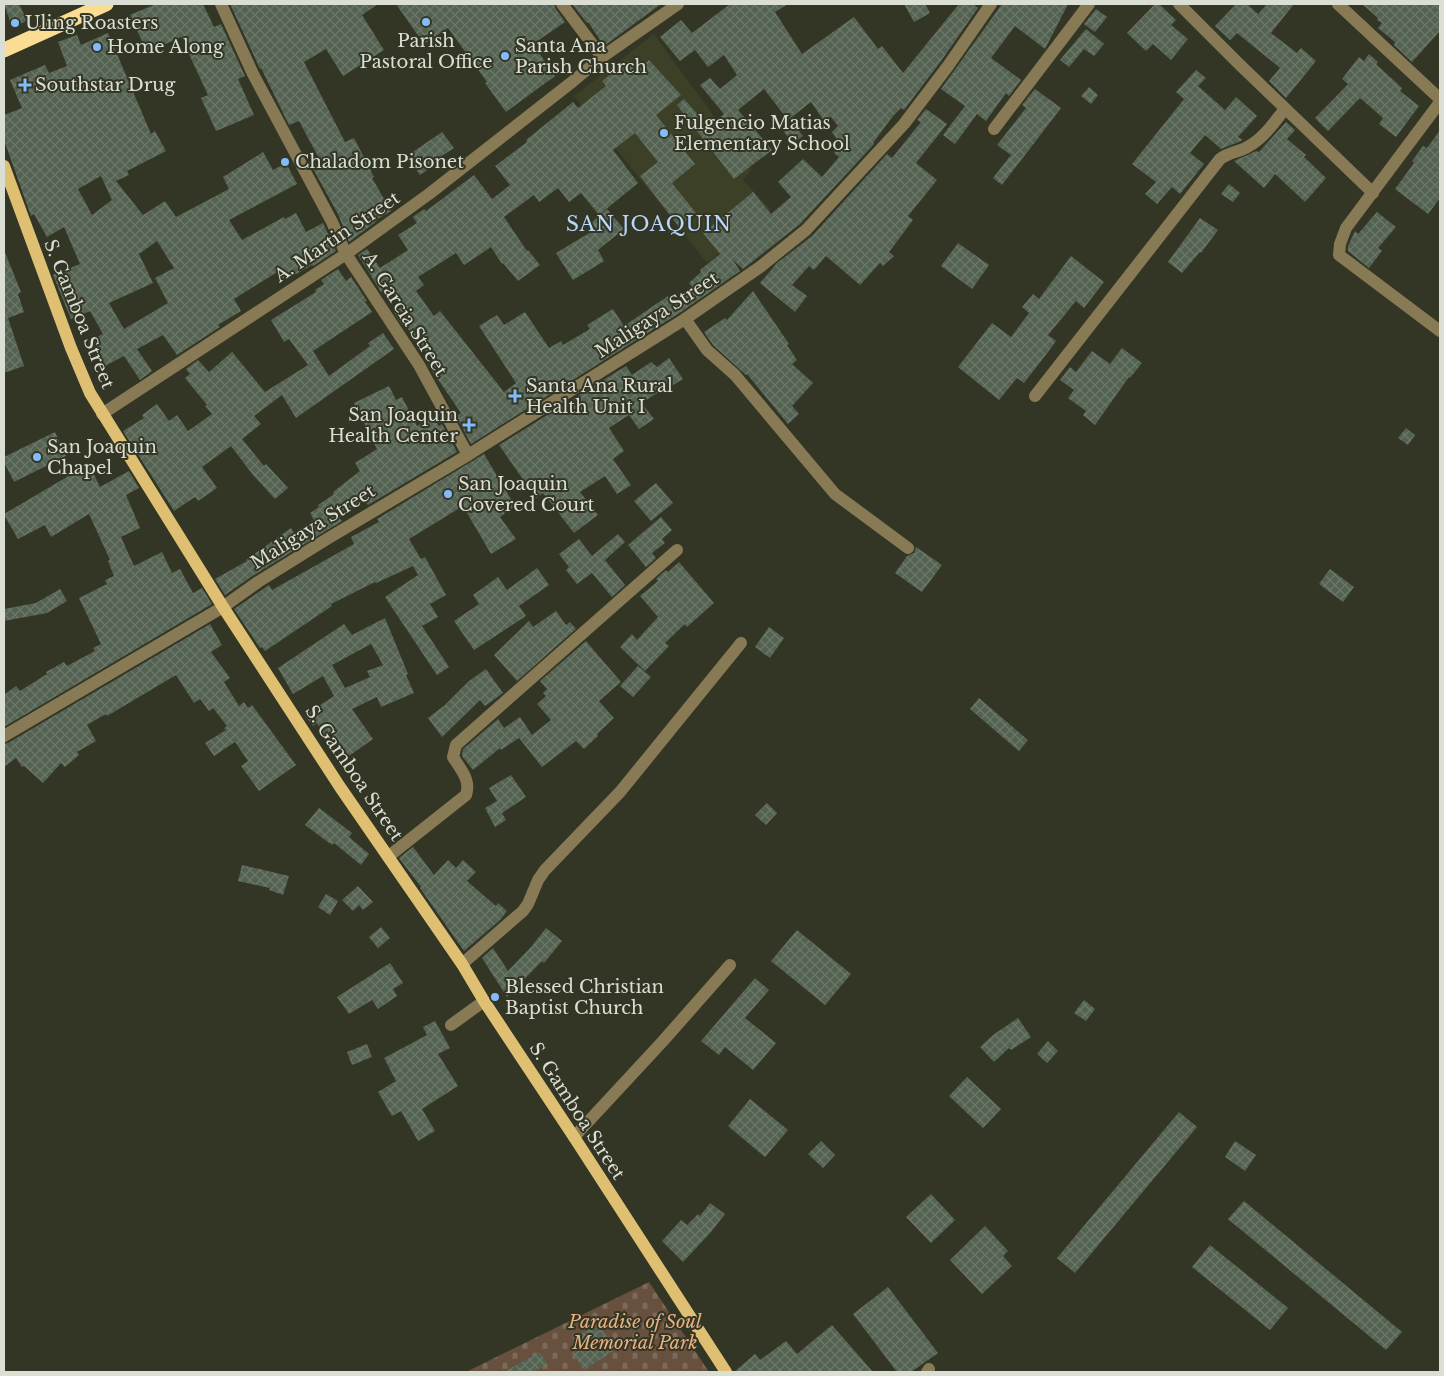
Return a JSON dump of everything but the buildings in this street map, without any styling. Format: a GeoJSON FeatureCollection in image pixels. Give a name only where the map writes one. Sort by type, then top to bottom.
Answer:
{"type":"FeatureCollection","features":[{"type":"Feature","properties":{"kind":"highway"},"geometry":{"type":"LineString","coordinates":[[4,50],[106,4]]}},
{"type":"Feature","properties":{"kind":"main road","name":"S. Gamboa Street"},"geometry":{"type":"LineString","coordinates":[[4,166],[71,348],[90,393],[102,414],[223,607],[340,787],[462,964],[726,1372]]}},
{"type":"Feature","properties":{"kind":"street","name":"A. Garcia Street"},"geometry":{"type":"LineString","coordinates":[[221,4],[253,74],[332,222],[346,254],[418,365],[468,455]]}},
{"type":"Feature","properties":{"kind":"street"},"geometry":{"type":"LineString","coordinates":[[562,4],[602,57]]}},
{"type":"Feature","properties":{"kind":"street","name":"A. Martin Street"},"geometry":{"type":"LineString","coordinates":[[102,414],[346,254],[428,194],[602,57],[678,4]]}},
{"type":"Feature","properties":{"kind":"street","name":"Maligaya Street"},"geometry":{"type":"LineString","coordinates":[[4,736],[223,607],[258,582],[468,455],[685,319],[760,267],[806,230],[904,124],[948,66],[991,4]]}},
{"type":"Feature","properties":{"kind":"street"},"geometry":{"type":"LineString","coordinates":[[994,129],[1089,4]]}},
{"type":"Feature","properties":{"kind":"street"},"geometry":{"type":"LineString","coordinates":[[1179,4],[1373,193]]}},
{"type":"Feature","properties":{"kind":"street"},"geometry":{"type":"LineString","coordinates":[[1338,4],[1440,101],[1346,228],[1340,244],[1339,256],[1440,331]]}},
{"type":"Feature","properties":{"kind":"street"},"geometry":{"type":"LineString","coordinates":[[1035,396],[1220,159],[1225,155],[1250,146],[1262,136],[1285,109]]}},
{"type":"Feature","properties":{"kind":"street"},"geometry":{"type":"LineString","coordinates":[[685,319],[707,350],[735,375],[835,494],[908,548]]}},
{"type":"Feature","properties":{"kind":"street"},"geometry":{"type":"LineString","coordinates":[[389,856],[466,795],[468,780],[453,758],[456,746],[677,550]]}},
{"type":"Feature","properties":{"kind":"street"},"geometry":{"type":"LineString","coordinates":[[462,964],[523,911],[545,870],[620,792],[741,643]]}},
{"type":"Feature","properties":{"kind":"street"},"geometry":{"type":"LineString","coordinates":[[574,1136],[663,1041],[730,965]]}},
{"type":"Feature","properties":{"kind":"street"},"geometry":{"type":"LineString","coordinates":[[451,1025],[484,1000]]}},
{"type":"Feature","properties":{"kind":"shaded area","name":"Fulgencio Matias Elementary School"},"geometry":{"type":"Polygon","coordinates":[[[654,34],[752,169],[743,180],[771,210],[707,263],[574,96],[654,34]]]}},
{"type":"Feature","properties":{"kind":"green space","name":"Paradise of Soul Memorial Park"},"geometry":{"type":"Polygon","coordinates":[[[649,1282],[709,1372],[466,1372],[649,1282]]]}},
{"type":"Feature","properties":{"kind":"place","name":"Parish Pastoral Office"},"geometry":{"type":"Point","coordinates":[426,22]}},
{"type":"Feature","properties":{"kind":"place","name":"Uling Roasters"},"geometry":{"type":"Point","coordinates":[15,23]}},
{"type":"Feature","properties":{"kind":"place","name":"Home Along"},"geometry":{"type":"Point","coordinates":[97,47]}},
{"type":"Feature","properties":{"kind":"place","name":"Santa Ana Parish Church"},"geometry":{"type":"Point","coordinates":[505,56]}},
{"type":"Feature","properties":{"kind":"place","name":"Southstar Drug"},"geometry":{"type":"Point","coordinates":[25,85]}},
{"type":"Feature","properties":{"kind":"place","name":"Fulgencio Matias Elementary School"},"geometry":{"type":"Point","coordinates":[664,133]}},
{"type":"Feature","properties":{"kind":"place","name":"Chaladom Pisonet"},"geometry":{"type":"Point","coordinates":[285,162]}},
{"type":"Feature","properties":{"kind":"place","name":"Santa Ana Rural Health Unit I"},"geometry":{"type":"Point","coordinates":[515,396]}},
{"type":"Feature","properties":{"kind":"place","name":"San Joaquin Health Center"},"geometry":{"type":"Point","coordinates":[469,425]}},
{"type":"Feature","properties":{"kind":"place","name":"San Joaquin Chapel"},"geometry":{"type":"Point","coordinates":[37,457]}},
{"type":"Feature","properties":{"kind":"place","name":"San Joaquin Covered Court"},"geometry":{"type":"Point","coordinates":[448,494]}},
{"type":"Feature","properties":{"kind":"place","name":"Blessed Christian Baptist Church"},"geometry":{"type":"Point","coordinates":[495,997]}},
{"type":"Feature","properties":{"kind":"district","name":"SAN JOAQUIN"},"geometry":{"type":"Point","coordinates":[649,224]}}]}
